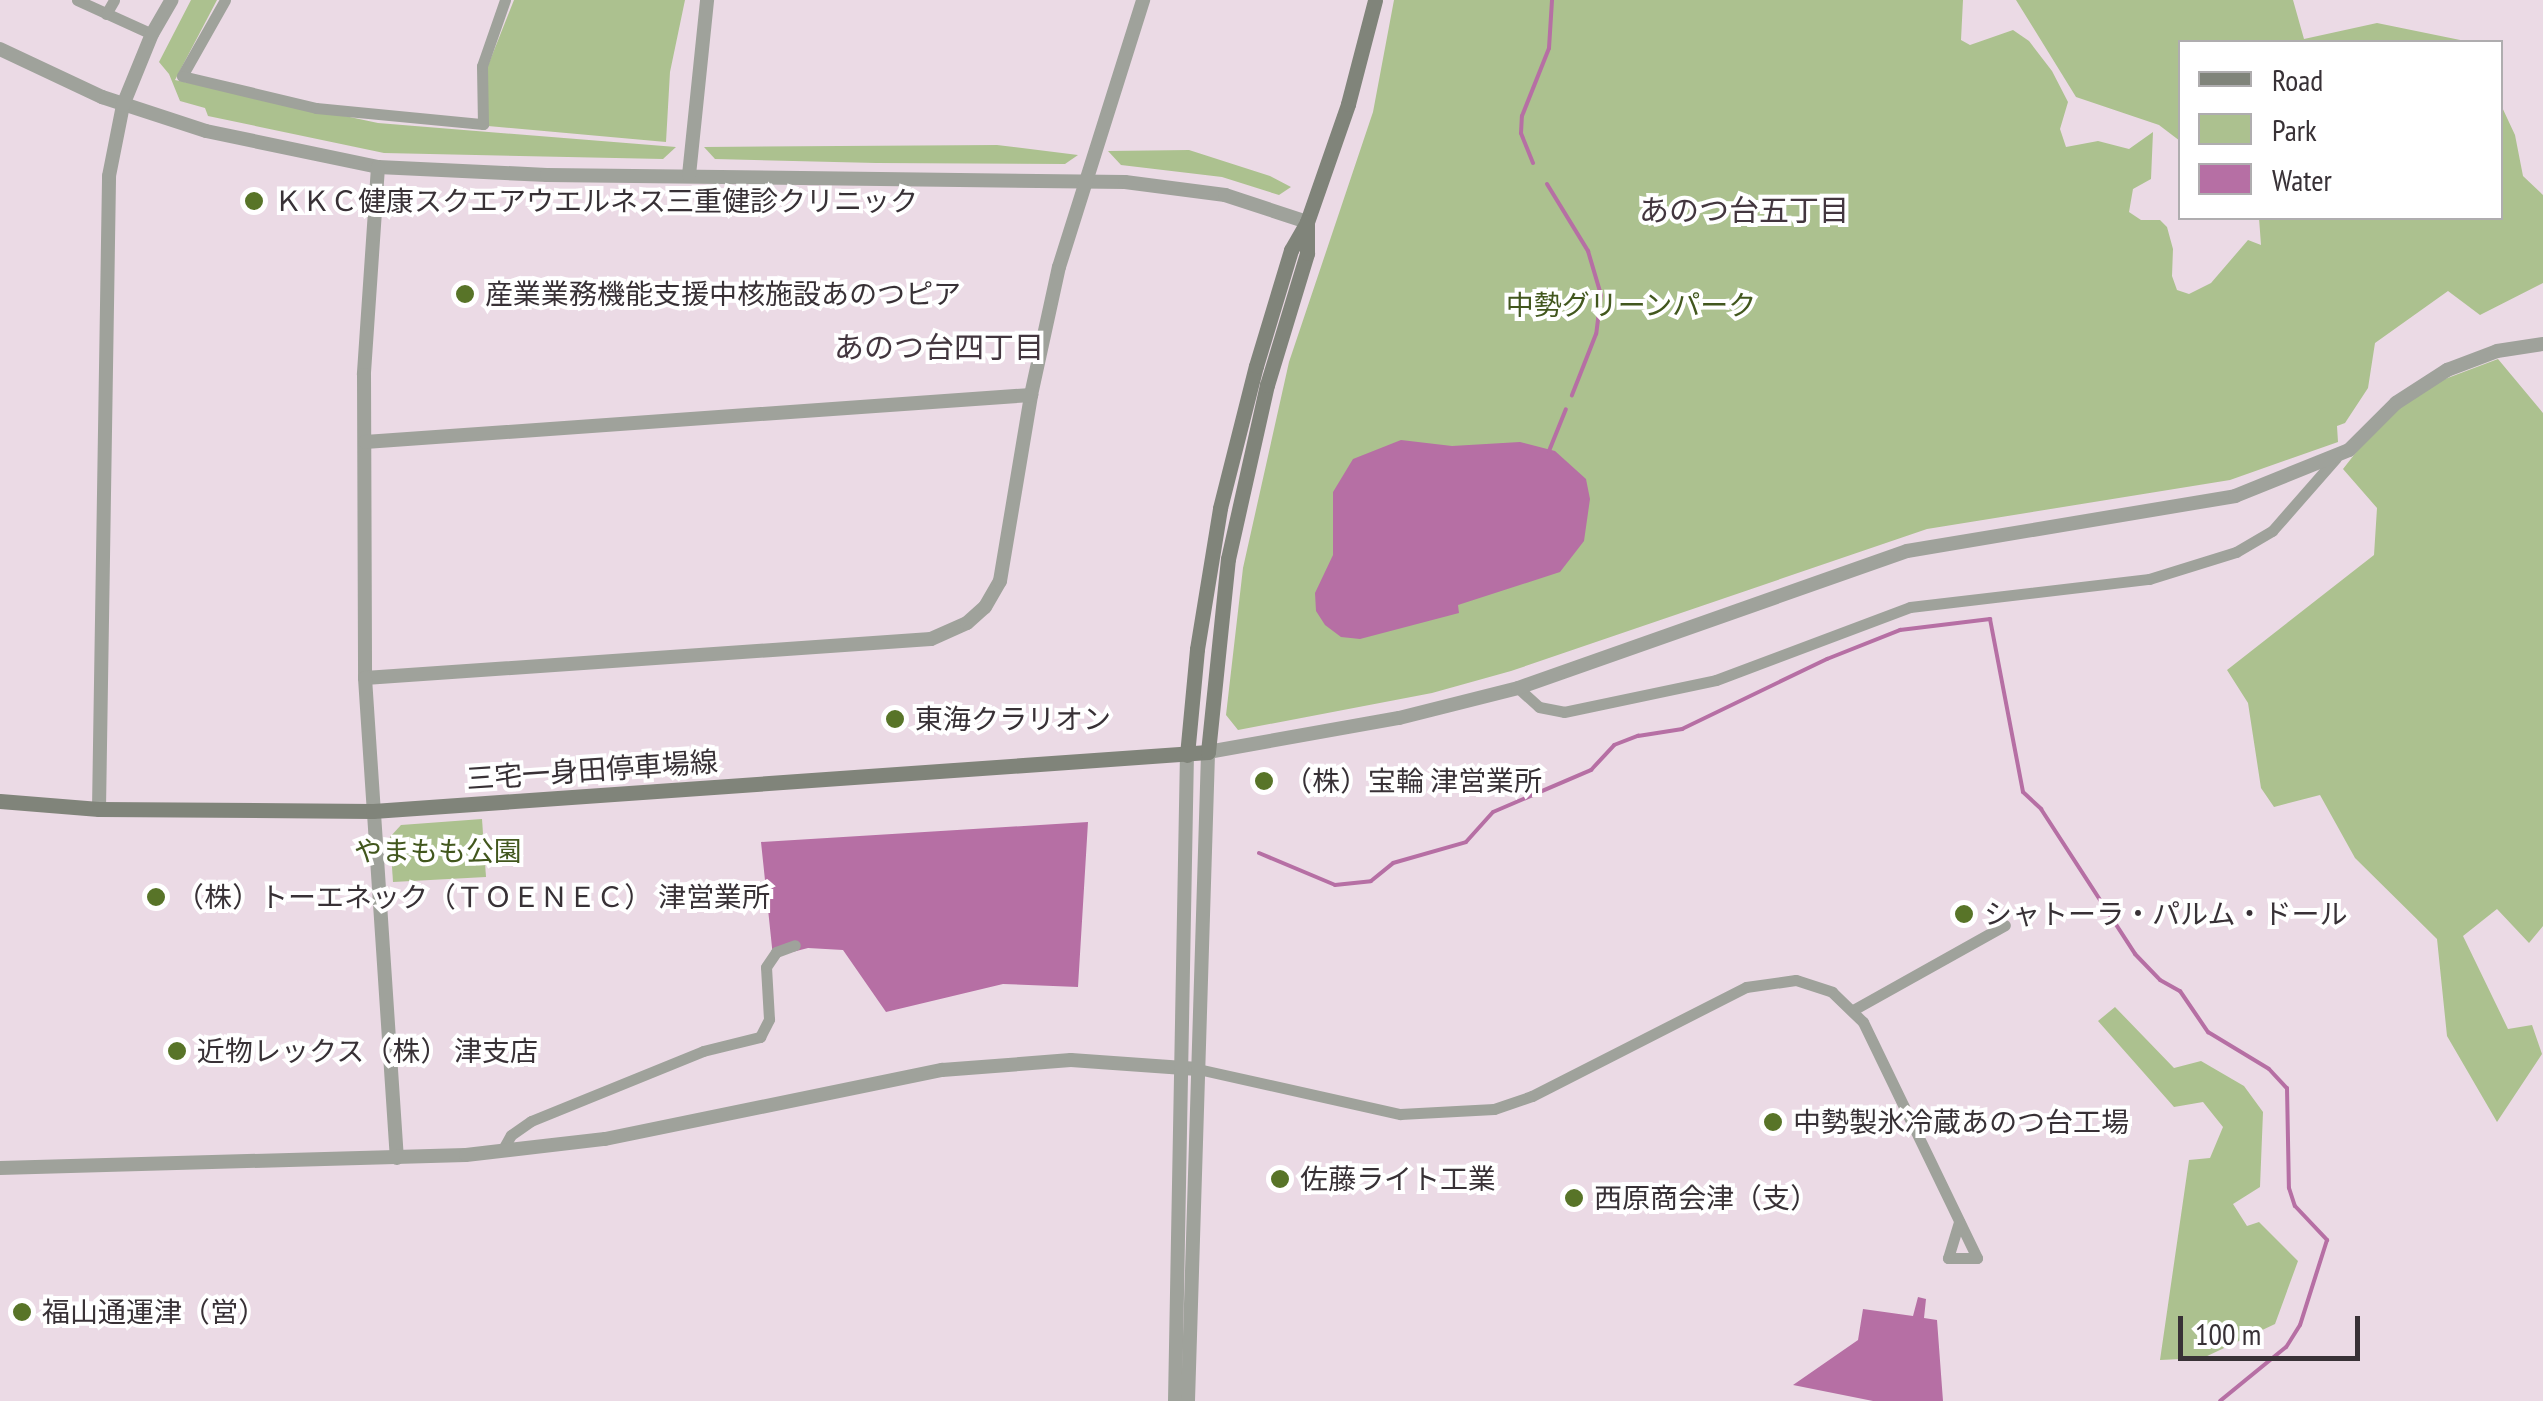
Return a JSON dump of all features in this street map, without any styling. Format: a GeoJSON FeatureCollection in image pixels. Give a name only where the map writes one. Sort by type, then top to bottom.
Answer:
{"type":"FeatureCollection","features":[{"type":"Feature","properties":{"kind":"main road"},"geometry":{"type":"LineString","coordinates":[[1188,754],[1197,649],[1220,508],[1270,316],[1291,250],[1307,222],[1348,104],[1374,0]]}},
{"type":"Feature","properties":{"kind":"main road"},"geometry":{"type":"LineString","coordinates":[[1208,752],[1228,559],[1267,385],[1308,253],[1307,222]]}},
{"type":"Feature","properties":{"kind":"main road","name":"三宅一身田停車場線"},"geometry":{"type":"LineString","coordinates":[[0,801],[98,809],[373,811],[1208,752]]}},
{"type":"Feature","properties":{"kind":"street"},"geometry":{"type":"LineString","coordinates":[[77,0],[152,34]]}},
{"type":"Feature","properties":{"kind":"street"},"geometry":{"type":"LineString","coordinates":[[106,14],[114,0]]}},
{"type":"Feature","properties":{"kind":"street"},"geometry":{"type":"LineString","coordinates":[[98,809],[106,215],[123,105],[152,34],[172,0]]}},
{"type":"Feature","properties":{"kind":"street"},"geometry":{"type":"LineString","coordinates":[[226,0],[182,76],[316,108],[483,124],[482,66],[504,0]]}},
{"type":"Feature","properties":{"kind":"street"},"geometry":{"type":"LineString","coordinates":[[689,176],[707,0]]}},
{"type":"Feature","properties":{"kind":"street"},"geometry":{"type":"LineString","coordinates":[[366,678],[944,636],[977,614],[1000,582],[1031,395],[1059,267],[1142,0]]}},
{"type":"Feature","properties":{"kind":"street"},"geometry":{"type":"LineString","coordinates":[[0,50],[123,105],[206,131],[378,167],[1085,181],[1193,188],[1254,202],[1307,222]]}},
{"type":"Feature","properties":{"kind":"street"},"geometry":{"type":"LineString","coordinates":[[378,167],[369,266],[366,678],[398,1158]]}},
{"type":"Feature","properties":{"kind":"street"},"geometry":{"type":"LineString","coordinates":[[1518,688],[1539,707],[1564,712],[1716,680],[1910,607],[2149,579],[2236,552],[2272,531],[2336,458],[2428,380],[2497,351],[2543,344]]}},
{"type":"Feature","properties":{"kind":"street"},"geometry":{"type":"LineString","coordinates":[[365,442],[1031,395]]}},
{"type":"Feature","properties":{"kind":"street"},"geometry":{"type":"LineString","coordinates":[[1188,1401],[1208,752],[1399,718],[1518,688],[1888,556],[2028,528],[2235,496],[2336,458]]}},
{"type":"Feature","properties":{"kind":"street"},"geometry":{"type":"LineString","coordinates":[[1175,1401],[1188,754]]}},
{"type":"Feature","properties":{"kind":"street"},"geometry":{"type":"LineString","coordinates":[[1853,1010],[2005,925]]}},
{"type":"Feature","properties":{"kind":"street"},"geometry":{"type":"LineString","coordinates":[[502,1152],[511,1135],[531,1121],[703,1051],[760,1037],[769,1020],[766,967],[776,952],[795,945]]}},
{"type":"Feature","properties":{"kind":"street"},"geometry":{"type":"LineString","coordinates":[[0,1168],[502,1152],[605,1138],[942,1070],[1070,1060],[1237,1074],[1400,1114],[1455,1114],[1494,1109],[1532,1096],[1759,982],[1806,983],[1832,992],[1853,1010],[1868,1032],[1959,1222]]}},
{"type":"Feature","properties":{"kind":"green space"},"geometry":{"type":"Polygon","coordinates":[[[191,0],[217,0],[175,80],[378,123],[676,147],[663,159],[384,153],[208,116],[205,108],[180,101],[169,74],[159,62],[191,0]]]}},
{"type":"Feature","properties":{"kind":"green space"},"geometry":{"type":"Polygon","coordinates":[[[514,0],[685,0],[670,72],[666,142],[488,126],[487,68],[514,0]]]}},
{"type":"Feature","properties":{"kind":"green space","name":"中勢グリーンパーク"},"geometry":{"type":"Polygon","coordinates":[[[1394,0],[1963,0],[1961,40],[1970,45],[2013,30],[2029,41],[2052,71],[2068,102],[2060,129],[2066,147],[2098,141],[2129,149],[2153,132],[2151,179],[2133,189],[2129,212],[2141,220],[2160,220],[2167,227],[2177,290],[2189,294],[2211,283],[2248,240],[2261,245],[2259,220],[2503,220],[2503,109],[2515,135],[2523,176],[2543,195],[2543,283],[2480,315],[2448,291],[2375,343],[2368,388],[2345,423],[2337,426],[2338,442],[2230,480],[1927,529],[1511,671],[1432,693],[1238,730],[1226,715],[1243,568],[1289,362],[1373,112],[1394,0]]]}},
{"type":"Feature","properties":{"kind":"green space"},"geometry":{"type":"Polygon","coordinates":[[[2016,0],[2293,0],[2304,39],[2377,23],[2460,40],[2178,40],[2178,139],[2159,125],[2076,97],[2016,0]]]}},
{"type":"Feature","properties":{"kind":"green space"},"geometry":{"type":"Polygon","coordinates":[[[997,145],[1078,155],[1065,164],[876,163],[715,159],[704,147],[997,145]]]}},
{"type":"Feature","properties":{"kind":"green space"},"geometry":{"type":"Polygon","coordinates":[[[1189,150],[1270,176],[1291,187],[1279,195],[1222,177],[1121,165],[1108,151],[1189,150]]]}},
{"type":"Feature","properties":{"kind":"green space"},"geometry":{"type":"Polygon","coordinates":[[[2498,359],[2543,413],[2543,926],[2529,943],[2497,909],[2463,936],[2508,1029],[2532,1025],[2542,1054],[2497,1122],[2447,1036],[2437,939],[2355,858],[2320,795],[2274,807],[2261,788],[2248,703],[2227,670],[2374,555],[2377,508],[2343,469],[2390,409],[2437,382],[2498,359]]]}},
{"type":"Feature","properties":{"kind":"green space","name":"やまもも公園"},"geometry":{"type":"Polygon","coordinates":[[[482,819],[486,877],[393,882],[390,837],[401,825],[482,819]]]}},
{"type":"Feature","properties":{"kind":"green space"},"geometry":{"type":"Polygon","coordinates":[[[2115,1007],[2174,1068],[2201,1061],[2244,1086],[2263,1112],[2260,1187],[2233,1204],[2247,1226],[2259,1222],[2298,1261],[2275,1324],[2203,1358],[2160,1360],[2189,1160],[2210,1158],[2223,1127],[2203,1102],[2174,1107],[2098,1021],[2115,1007]]]}},
{"type":"Feature","properties":{"kind":"water"},"geometry":{"type":"Polygon","coordinates":[[[1401,440],[1452,446],[1520,442],[1555,451],[1586,479],[1590,499],[1584,541],[1560,572],[1458,605],[1459,613],[1360,639],[1341,637],[1325,625],[1316,611],[1315,593],[1333,555],[1333,492],[1353,459],[1401,440]]]}},
{"type":"Feature","properties":{"kind":"water"},"geometry":{"type":"Polygon","coordinates":[[[1088,822],[1078,987],[1003,984],[886,1012],[843,950],[808,948],[773,957],[761,842],[1088,822]]]}},
{"type":"Feature","properties":{"kind":"water"},"geometry":{"type":"Polygon","coordinates":[[[1918,1297],[1926,1299],[1924,1318],[1937,1320],[1943,1401],[1873,1401],[1793,1385],[1858,1340],[1863,1309],[1913,1316],[1918,1297]]]}},
{"type":"Feature","properties":{"kind":"waterway"},"geometry":{"type":"LineString","coordinates":[[1533,163],[1521,133],[1522,116],[1549,48],[1552,0]]}},
{"type":"Feature","properties":{"kind":"waterway"},"geometry":{"type":"LineString","coordinates":[[1547,184],[1588,251],[1601,295],[1596,334],[1572,395]]}},
{"type":"Feature","properties":{"kind":"waterway"},"geometry":{"type":"LineString","coordinates":[[1549,451],[1566,409]]}},
{"type":"Feature","properties":{"kind":"waterway"},"geometry":{"type":"LineString","coordinates":[[1259,853],[1335,885],[1371,881],[1393,863],[1466,842],[1493,812],[1591,770],[1614,745],[1638,736],[1682,729],[1827,659],[1900,630],[1990,619],[2023,792],[2041,809],[2135,954],[2160,980],[2180,991],[2208,1032],[2269,1069],[2287,1088],[2289,1188],[2295,1206],[2327,1240],[2300,1325],[2286,1347],[2220,1401]]}},
{"type":"Feature","properties":{"kind":"place","name":"ＫＫＣ健康スクエアウエルネス三重健診クリニック"},"geometry":{"type":"Point","coordinates":[254,201]}},
{"type":"Feature","properties":{"kind":"place","name":"産業業務機能支援中核施設あのつピア"},"geometry":{"type":"Point","coordinates":[465,294]}},
{"type":"Feature","properties":{"kind":"place","name":"東海クラリオン"},"geometry":{"type":"Point","coordinates":[895,719]}},
{"type":"Feature","properties":{"kind":"place","name":"（株）宝輪 津営業所"},"geometry":{"type":"Point","coordinates":[1264,781]}},
{"type":"Feature","properties":{"kind":"place","name":"（株）トーエネック（ＴＯＥＮＥＣ） 津営業所"},"geometry":{"type":"Point","coordinates":[156,897]}},
{"type":"Feature","properties":{"kind":"place","name":"シャトーラ・パルム・ドール"},"geometry":{"type":"Point","coordinates":[1964,914]}},
{"type":"Feature","properties":{"kind":"place","name":"近物レックス（株） 津支店"},"geometry":{"type":"Point","coordinates":[177,1051]}},
{"type":"Feature","properties":{"kind":"place","name":"中勢製氷冷蔵あのつ台工場"},"geometry":{"type":"Point","coordinates":[1773,1122]}},
{"type":"Feature","properties":{"kind":"place","name":"佐藤ライト工業"},"geometry":{"type":"Point","coordinates":[1280,1179]}},
{"type":"Feature","properties":{"kind":"place","name":"西原商会津（支）"},"geometry":{"type":"Point","coordinates":[1574,1198]}},
{"type":"Feature","properties":{"kind":"place","name":"福山通運津（営）"},"geometry":{"type":"Point","coordinates":[22,1312]}},
{"type":"Feature","properties":{"kind":"district","name":"あのつ台五丁目"},"geometry":{"type":"Point","coordinates":[1744,210]}},
{"type":"Feature","properties":{"kind":"district","name":"あのつ台四丁目"},"geometry":{"type":"Point","coordinates":[939,347]}}]}
